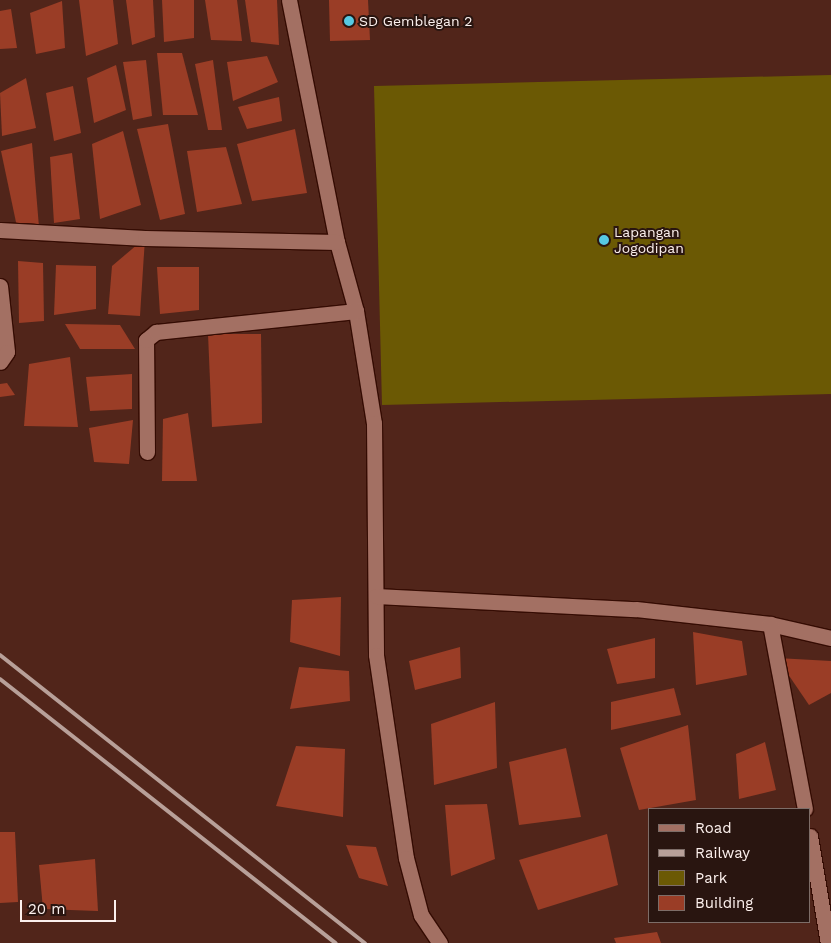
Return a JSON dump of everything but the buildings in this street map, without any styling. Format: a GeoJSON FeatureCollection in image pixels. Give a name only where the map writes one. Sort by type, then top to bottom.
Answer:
{"type":"FeatureCollection","features":[{"type":"Feature","properties":{"kind":"street"},"geometry":{"type":"LineString","coordinates":[[289,0],[337,242],[356,312],[376,455],[376,655],[406,858],[422,915],[440,943]]}},
{"type":"Feature","properties":{"kind":"street"},"geometry":{"type":"LineString","coordinates":[[0,230],[145,238],[337,242]]}},
{"type":"Feature","properties":{"kind":"street"},"geometry":{"type":"LineString","coordinates":[[0,286],[7,352],[0,362]]}},
{"type":"Feature","properties":{"kind":"street"},"geometry":{"type":"LineString","coordinates":[[147,452],[146,340],[156,332],[356,312]]}},
{"type":"Feature","properties":{"kind":"street"},"geometry":{"type":"LineString","coordinates":[[376,596],[636,609],[770,624],[831,638]]}},
{"type":"Feature","properties":{"kind":"street"},"geometry":{"type":"LineString","coordinates":[[770,624],[805,808]]}},
{"type":"Feature","properties":{"kind":"street"},"geometry":{"type":"LineString","coordinates":[[811,842],[828,943]]}},
{"type":"Feature","properties":{"kind":"green space","name":"Lapangan Jogodipan"},"geometry":{"type":"Polygon","coordinates":[[[831,75],[831,394],[382,405],[374,86],[831,75]]]}},
{"type":"Feature","properties":{"kind":"railway"},"geometry":{"type":"LineString","coordinates":[[0,655],[365,943]]}},
{"type":"Feature","properties":{"kind":"railway"},"geometry":{"type":"LineString","coordinates":[[0,679],[336,943]]}},
{"type":"Feature","properties":{"kind":"place","name":"SD Gemblegan 2"},"geometry":{"type":"Point","coordinates":[349,21]}},
{"type":"Feature","properties":{"kind":"place","name":"Lapangan Jogodipan"},"geometry":{"type":"Point","coordinates":[604,240]}}]}
